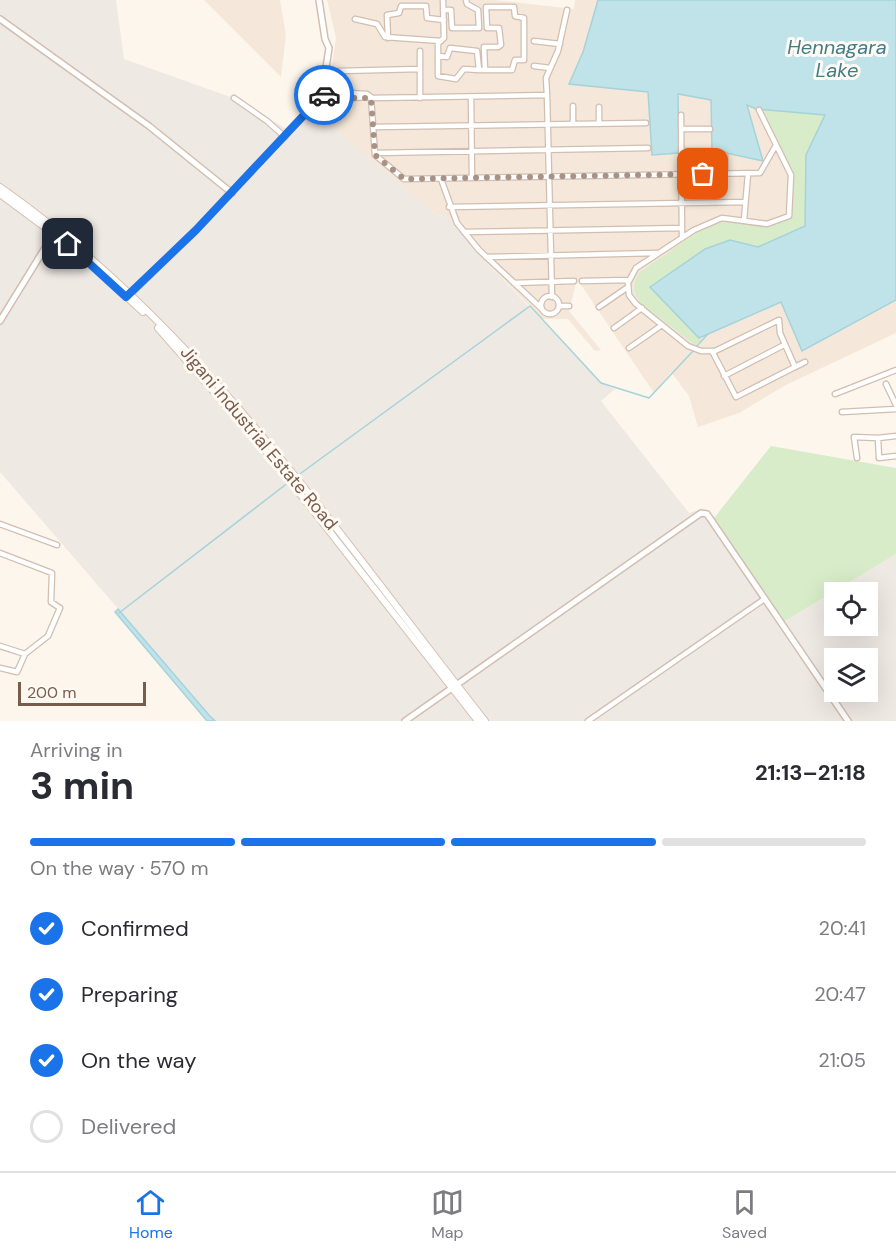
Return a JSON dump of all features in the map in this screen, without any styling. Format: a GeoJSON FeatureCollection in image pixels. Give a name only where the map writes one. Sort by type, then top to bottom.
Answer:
{"type":"FeatureCollection","features":[{"type":"Feature","properties":{"kind":"main road","name":"Jigani Industrial Estate Road"},"geometry":{"type":"LineString","coordinates":[[0,187],[55,231],[128,295],[183,355],[293,479],[478,721]]}},
{"type":"Feature","properties":{"kind":"main road","name":"Jigani Industrial Estate Road"},"geometry":{"type":"LineString","coordinates":[[0,194],[55,231]]}},
{"type":"Feature","properties":{"kind":"main road","name":"Jigani Industrial Estate Road"},"geometry":{"type":"LineString","coordinates":[[454,687],[485,721]]}},
{"type":"Feature","properties":{"kind":"street"},"geometry":{"type":"LineString","coordinates":[[128,295],[232,193],[305,114],[320,107],[329,48],[325,39],[319,0]]}},
{"type":"Feature","properties":{"kind":"street"},"geometry":{"type":"LineString","coordinates":[[443,0],[444,39],[438,43],[440,78],[456,79],[464,69],[512,70],[515,60],[524,60],[524,18],[515,16],[514,7],[486,7],[487,28]]}},
{"type":"Feature","properties":{"kind":"street"},"geometry":{"type":"LineString","coordinates":[[466,0],[467,4],[478,10],[479,28]]}},
{"type":"Feature","properties":{"kind":"street"},"geometry":{"type":"LineString","coordinates":[[388,38],[387,15],[399,13],[401,6],[426,6],[427,18],[444,20]]}},
{"type":"Feature","properties":{"kind":"street"},"geometry":{"type":"LineString","coordinates":[[443,10],[451,10],[452,28],[499,28],[501,45],[498,48],[484,47],[485,70]]}},
{"type":"Feature","properties":{"kind":"street"},"geometry":{"type":"LineString","coordinates":[[552,297],[545,81],[560,44],[567,10]]}},
{"type":"Feature","properties":{"kind":"street"},"geometry":{"type":"LineString","coordinates":[[0,19],[149,126],[232,193]]}},
{"type":"Feature","properties":{"kind":"street"},"geometry":{"type":"LineString","coordinates":[[356,19],[377,24],[388,38],[441,41]]}},
{"type":"Feature","properties":{"kind":"street"},"geometry":{"type":"LineString","coordinates":[[534,41],[560,44]]}},
{"type":"Feature","properties":{"kind":"street"},"geometry":{"type":"LineString","coordinates":[[438,56],[447,57],[450,48],[477,51],[479,70]]}},
{"type":"Feature","properties":{"kind":"street"},"geometry":{"type":"LineString","coordinates":[[420,51],[420,98]]}},
{"type":"Feature","properties":{"kind":"street"},"geometry":{"type":"LineString","coordinates":[[534,66],[550,68]]}},
{"type":"Feature","properties":{"kind":"street"},"geometry":{"type":"LineString","coordinates":[[339,71],[420,69]]}},
{"type":"Feature","properties":{"kind":"street"},"geometry":{"type":"LineString","coordinates":[[323,92],[339,94],[345,89],[349,95]]}},
{"type":"Feature","properties":{"kind":"street"},"geometry":{"type":"LineString","coordinates":[[339,94],[344,101],[349,95],[368,94],[372,98],[547,96]]}},
{"type":"Feature","properties":{"kind":"street"},"geometry":{"type":"LineString","coordinates":[[471,97],[472,178]]}},
{"type":"Feature","properties":{"kind":"street"},"geometry":{"type":"LineString","coordinates":[[234,98],[285,137]]}},
{"type":"Feature","properties":{"kind":"street"},"geometry":{"type":"LineString","coordinates":[[372,98],[375,153],[404,179],[760,173],[776,145]]}},
{"type":"Feature","properties":{"kind":"street"},"geometry":{"type":"LineString","coordinates":[[573,106],[573,124]]}},
{"type":"Feature","properties":{"kind":"street"},"geometry":{"type":"LineString","coordinates":[[599,107],[599,124]]}},
{"type":"Feature","properties":{"kind":"street"},"geometry":{"type":"LineString","coordinates":[[759,110],[790,175],[789,216],[767,224],[724,218],[682,238],[636,268],[628,287],[631,298],[688,346],[712,351],[779,320],[784,345],[795,367]]}},
{"type":"Feature","properties":{"kind":"street"},"geometry":{"type":"LineString","coordinates":[[681,116],[682,238]]}},
{"type":"Feature","properties":{"kind":"street"},"geometry":{"type":"LineString","coordinates":[[374,127],[646,123]]}},
{"type":"Feature","properties":{"kind":"street"},"geometry":{"type":"LineString","coordinates":[[681,129],[710,129]]}},
{"type":"Feature","properties":{"kind":"street"},"geometry":{"type":"LineString","coordinates":[[375,153],[648,148]]}},
{"type":"Feature","properties":{"kind":"street"},"geometry":{"type":"LineString","coordinates":[[681,152],[711,151]]}},
{"type":"Feature","properties":{"kind":"street"},"geometry":{"type":"LineString","coordinates":[[725,155],[725,174]]}},
{"type":"Feature","properties":{"kind":"street"},"geometry":{"type":"LineString","coordinates":[[744,220],[748,174]]}},
{"type":"Feature","properties":{"kind":"street"},"geometry":{"type":"LineString","coordinates":[[441,179],[454,219],[486,257],[545,313],[552,314],[559,306],[569,306]]}},
{"type":"Feature","properties":{"kind":"street"},"geometry":{"type":"LineString","coordinates":[[449,207],[746,202]]}},
{"type":"Feature","properties":{"kind":"street"},"geometry":{"type":"LineString","coordinates":[[465,232],[682,228]]}},
{"type":"Feature","properties":{"kind":"street"},"geometry":{"type":"LineString","coordinates":[[0,321],[55,231]]}},
{"type":"Feature","properties":{"kind":"street"},"geometry":{"type":"LineString","coordinates":[[486,257],[659,253]]}},
{"type":"Feature","properties":{"kind":"street"},"geometry":{"type":"LineString","coordinates":[[582,281],[629,280]]}},
{"type":"Feature","properties":{"kind":"street"},"geometry":{"type":"LineString","coordinates":[[514,283],[574,281]]}},
{"type":"Feature","properties":{"kind":"street"},"geometry":{"type":"LineString","coordinates":[[599,307],[628,287]]}},
{"type":"Feature","properties":{"kind":"street"},"geometry":{"type":"LineString","coordinates":[[541,308],[544,299],[552,297],[558,301],[559,306]]}},
{"type":"Feature","properties":{"kind":"street"},"geometry":{"type":"LineString","coordinates":[[614,328],[642,308]]}},
{"type":"Feature","properties":{"kind":"street"},"geometry":{"type":"LineString","coordinates":[[629,348],[662,325]]}},
{"type":"Feature","properties":{"kind":"street"},"geometry":{"type":"LineString","coordinates":[[724,376],[784,345]]}},
{"type":"Feature","properties":{"kind":"street"},"geometry":{"type":"LineString","coordinates":[[712,351],[736,397],[805,362]]}},
{"type":"Feature","properties":{"kind":"street"},"geometry":{"type":"LineString","coordinates":[[835,394],[896,370]]}},
{"type":"Feature","properties":{"kind":"street"},"geometry":{"type":"LineString","coordinates":[[842,412],[896,407],[886,384]]}},
{"type":"Feature","properties":{"kind":"street"},"geometry":{"type":"LineString","coordinates":[[857,458],[854,437],[896,436]]}},
{"type":"Feature","properties":{"kind":"street"},"geometry":{"type":"LineString","coordinates":[[878,438],[879,458],[896,456]]}},
{"type":"Feature","properties":{"kind":"street"},"geometry":{"type":"LineString","coordinates":[[405,721],[701,513],[707,514],[763,600],[848,721]]}},
{"type":"Feature","properties":{"kind":"street"},"geometry":{"type":"LineString","coordinates":[[0,524],[57,545]]}},
{"type":"Feature","properties":{"kind":"street"},"geometry":{"type":"LineString","coordinates":[[0,553],[52,573],[51,602],[60,608],[48,636],[25,654],[16,672],[0,668]]}},
{"type":"Feature","properties":{"kind":"street"},"geometry":{"type":"LineString","coordinates":[[588,721],[763,600]]}},
{"type":"Feature","properties":{"kind":"street"},"geometry":{"type":"LineString","coordinates":[[0,646],[25,654]]}},
{"type":"Feature","properties":{"kind":"shaded area"},"geometry":{"type":"Polygon","coordinates":[[[0,0],[116,0],[124,59],[236,99],[285,128],[309,107],[433,212],[452,220],[479,254],[602,384],[615,389],[601,401],[689,513],[702,509],[714,518],[783,621],[824,597],[824,636],[878,636],[878,582],[849,582],[896,554],[896,721],[215,721],[0,472],[0,0]]]}},
{"type":"Feature","properties":{"kind":"shaded area"},"geometry":{"type":"Polygon","coordinates":[[[204,0],[280,0],[286,35],[281,77],[204,0]]]}},
{"type":"Feature","properties":{"kind":"shaded area"},"geometry":{"type":"Polygon","coordinates":[[[327,0],[494,0],[574,9],[575,0],[598,0],[583,52],[569,84],[648,92],[679,152],[677,94],[711,100],[763,160],[746,104],[756,109],[825,115],[806,226],[699,338],[781,302],[802,351],[896,300],[896,333],[786,385],[739,413],[698,427],[689,396],[671,372],[654,393],[577,279],[569,311],[601,350],[595,351],[568,319],[542,319],[479,254],[452,220],[433,212],[324,120],[336,38],[327,0]]]}},
{"type":"Feature","properties":{"kind":"green space"},"geometry":{"type":"Polygon","coordinates":[[[761,109],[825,115],[806,155],[806,226],[758,247],[730,240],[705,249],[650,287],[699,338],[701,341],[695,345],[640,303],[634,291],[635,280],[640,272],[695,234],[722,221],[734,220],[765,227],[791,217],[792,176],[761,109]]]}},
{"type":"Feature","properties":{"kind":"green space"},"geometry":{"type":"Polygon","coordinates":[[[771,446],[896,468],[896,554],[849,582],[824,582],[824,597],[783,622],[714,518],[771,446]]]}},
{"type":"Feature","properties":{"kind":"water","name":"Hennagara Lake"},"geometry":{"type":"Polygon","coordinates":[[[598,0],[896,0],[896,300],[802,351],[781,302],[699,338],[650,287],[705,249],[730,240],[758,247],[805,226],[806,155],[825,115],[756,109],[747,105],[763,161],[712,150],[711,100],[678,94],[679,153],[652,155],[648,92],[569,84],[583,52],[598,0]]]}},
{"type":"Feature","properties":{"kind":"water"},"geometry":{"type":"Polygon","coordinates":[[[118,609],[215,721],[207,721],[115,612],[118,609]]]}},
{"type":"Feature","properties":{"kind":"waterway"},"geometry":{"type":"LineString","coordinates":[[297,476],[530,306],[601,383],[649,398],[693,351]]}},
{"type":"Feature","properties":{"kind":"waterway"},"geometry":{"type":"LineString","coordinates":[[696,347],[707,335]]}},
{"type":"Feature","properties":{"kind":"waterway"},"geometry":{"type":"LineString","coordinates":[[119,613],[289,482]]}},
{"type":"Feature","properties":{"kind":"way so far"},"geometry":{"type":"LineString","coordinates":[[324,95],[338,97],[344,101],[349,98],[371,98],[373,100],[375,155],[404,179],[703,174]]}},
{"type":"Feature","properties":{"kind":"route"},"geometry":{"type":"LineString","coordinates":[[68,244],[126,297],[196,230],[305,114],[320,107],[322,95],[324,95]]}}]}
